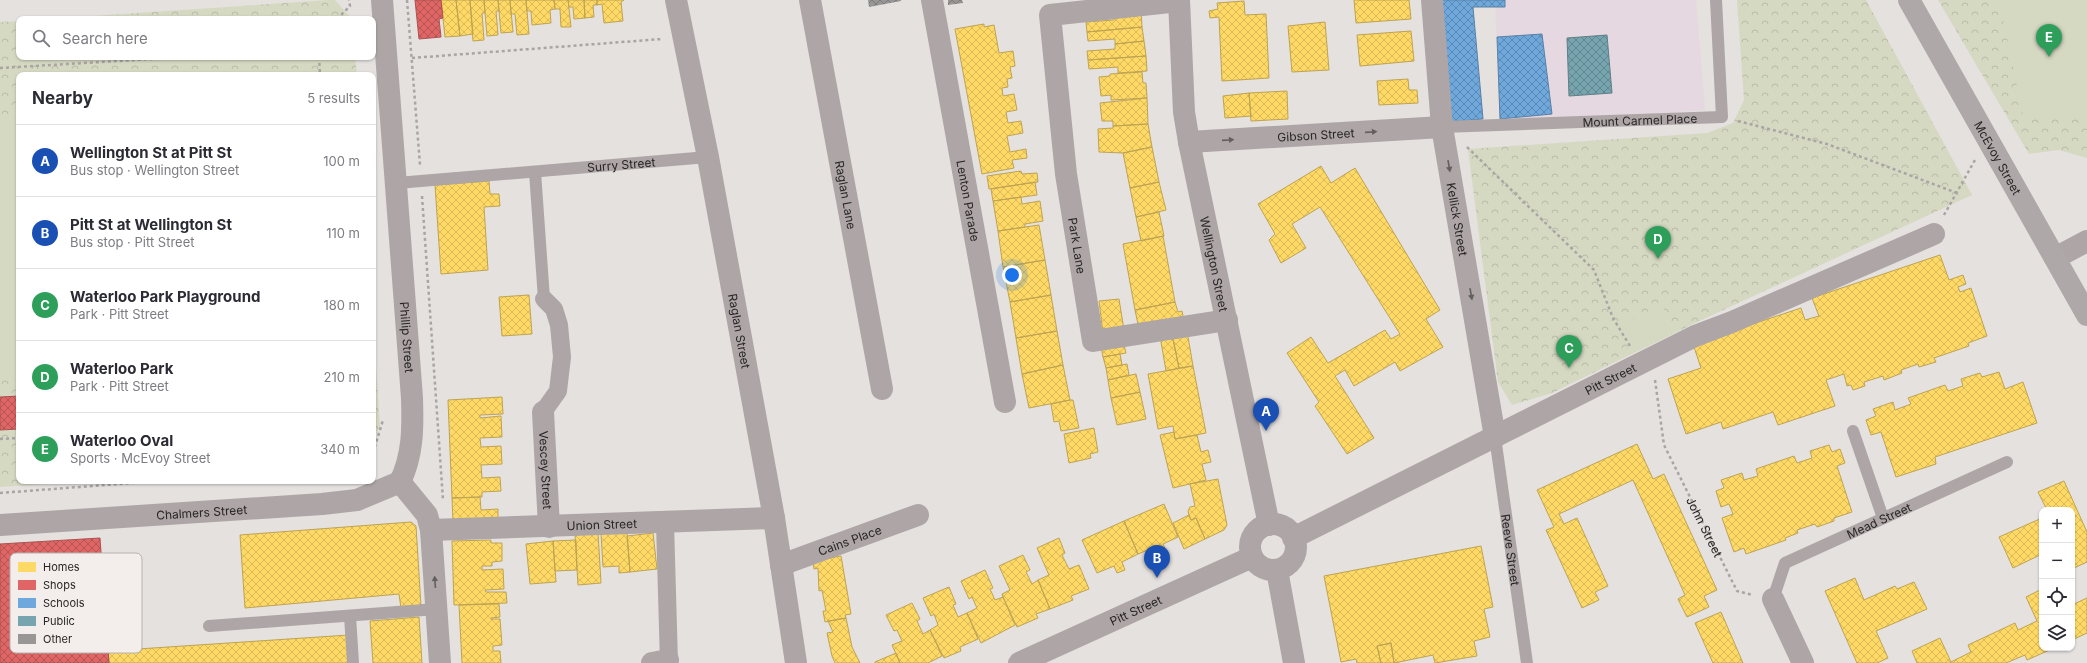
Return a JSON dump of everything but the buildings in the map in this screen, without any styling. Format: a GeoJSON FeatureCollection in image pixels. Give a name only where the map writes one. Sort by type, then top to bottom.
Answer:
{"type":"FeatureCollection","features":[{"type":"Feature","properties":{"kind":"main road","name":"McEvoy Street"},"geometry":{"type":"LineString","coordinates":[[1909,0],[2087,315]]}},
{"type":"Feature","properties":{"kind":"street","name":"Phillip Street"},"geometry":{"type":"LineString","coordinates":[[382,0],[397,183],[413,421],[411,449],[407,468],[400,482]]}},
{"type":"Feature","properties":{"kind":"street","name":"Raglan Street"},"geometry":{"type":"LineString","coordinates":[[676,0],[708,157],[774,518],[796,663]]}},
{"type":"Feature","properties":{"kind":"street","name":"Raglan Lane"},"geometry":{"type":"LineString","coordinates":[[810,0],[882,389]]}},
{"type":"Feature","properties":{"kind":"street","name":"Lenton Parade"},"geometry":{"type":"LineString","coordinates":[[932,0],[1005,402]]}},
{"type":"Feature","properties":{"kind":"street","name":"Park Lane"},"geometry":{"type":"LineString","coordinates":[[1179,0],[1050,15],[1066,174],[1093,341],[1227,320]]}},
{"type":"Feature","properties":{"kind":"street","name":"Wellington Street"},"geometry":{"type":"LineString","coordinates":[[1179,0],[1184,112],[1189,142],[1269,525]]}},
{"type":"Feature","properties":{"kind":"street","name":"Kellick Street"},"geometry":{"type":"LineString","coordinates":[[1432,0],[1443,131],[1495,437]]}},
{"type":"Feature","properties":{"kind":"street","name":"Gibson Street"},"geometry":{"type":"LineString","coordinates":[[1189,142],[1443,131]]}},
{"type":"Feature","properties":{"kind":"street","name":"Pitt Street"},"geometry":{"type":"LineString","coordinates":[[1293,538],[1695,336],[1732,322],[1934,234]]}},
{"type":"Feature","properties":{"kind":"street"},"geometry":{"type":"LineString","coordinates":[[2055,258],[2087,241]]}},
{"type":"Feature","properties":{"kind":"street"},"geometry":{"type":"LineString","coordinates":[[543,412],[558,391],[562,357],[559,326],[554,309],[544,299]]}},
{"type":"Feature","properties":{"kind":"street","name":"Vescey Street"},"geometry":{"type":"LineString","coordinates":[[543,412],[549,528]]}},
{"type":"Feature","properties":{"kind":"street"},"geometry":{"type":"LineString","coordinates":[[400,482],[438,530],[437,609],[440,663]]}},
{"type":"Feature","properties":{"kind":"street","name":"Chalmers Street"},"geometry":{"type":"LineString","coordinates":[[0,525],[322,504],[357,500],[400,482]]}},
{"type":"Feature","properties":{"kind":"street","name":"Cains Place"},"geometry":{"type":"LineString","coordinates":[[781,565],[918,515]]}},
{"type":"Feature","properties":{"kind":"street","name":"Union Street"},"geometry":{"type":"LineString","coordinates":[[438,530],[549,528],[774,518]]}},
{"type":"Feature","properties":{"kind":"street"},"geometry":{"type":"LineString","coordinates":[[663,662],[665,523]]}},
{"type":"Feature","properties":{"kind":"street"},"geometry":{"type":"LineString","coordinates":[[1269,525],[1283,527],[1293,538],[1295,552],[1293,558],[1289,564],[1277,570],[1262,568],[1252,557],[1250,543],[1252,537],[1257,531],[1269,525]]}},
{"type":"Feature","properties":{"kind":"street","name":"Pitt Street"},"geometry":{"type":"LineString","coordinates":[[1019,663],[1252,557]]}},
{"type":"Feature","properties":{"kind":"street"},"geometry":{"type":"LineString","coordinates":[[1277,570],[1294,663]]}},
{"type":"Feature","properties":{"kind":"street"},"geometry":{"type":"LineString","coordinates":[[1773,599],[1802,663]]}},
{"type":"Feature","properties":{"kind":"lane"},"geometry":{"type":"LineString","coordinates":[[1716,0],[1722,116]]}},
{"type":"Feature","properties":{"kind":"lane","name":"Mount Carmel Place"},"geometry":{"type":"LineString","coordinates":[[1443,131],[1722,116]]}},
{"type":"Feature","properties":{"kind":"lane","name":"Surry Street"},"geometry":{"type":"LineString","coordinates":[[397,183],[708,157]]}},
{"type":"Feature","properties":{"kind":"lane"},"geometry":{"type":"LineString","coordinates":[[535,172],[544,299]]}},
{"type":"Feature","properties":{"kind":"lane"},"geometry":{"type":"LineString","coordinates":[[1853,431],[1883,518]]}},
{"type":"Feature","properties":{"kind":"lane","name":"Reeve Street"},"geometry":{"type":"LineString","coordinates":[[1495,437],[1527,663]]}},
{"type":"Feature","properties":{"kind":"lane","name":"Mead Street"},"geometry":{"type":"LineString","coordinates":[[1773,599],[1786,563],[2007,462]]}},
{"type":"Feature","properties":{"kind":"lane"},"geometry":{"type":"LineString","coordinates":[[209,626],[437,609]]}},
{"type":"Feature","properties":{"kind":"lane"},"geometry":{"type":"LineString","coordinates":[[350,616],[353,663]]}},
{"type":"Feature","properties":{"kind":"path"},"geometry":{"type":"LineString","coordinates":[[340,16],[350,6],[349,0]]}},
{"type":"Feature","properties":{"kind":"path","name":"Phillip Street"},"geometry":{"type":"LineString","coordinates":[[407,0],[421,181],[438,530]]}},
{"type":"Feature","properties":{"kind":"path"},"geometry":{"type":"LineString","coordinates":[[412,58],[683,37]]}},
{"type":"Feature","properties":{"kind":"path"},"geometry":{"type":"LineString","coordinates":[[0,68],[135,60]]}},
{"type":"Feature","properties":{"kind":"path"},"geometry":{"type":"LineString","coordinates":[[319,60],[320,72]]}},
{"type":"Feature","properties":{"kind":"path"},"geometry":{"type":"LineString","coordinates":[[1722,116],[1827,144],[1957,193]]}},
{"type":"Feature","properties":{"kind":"path"},"geometry":{"type":"LineString","coordinates":[[1443,131],[1465,145],[1594,270],[1613,318],[1646,361]]}},
{"type":"Feature","properties":{"kind":"path"},"geometry":{"type":"LineString","coordinates":[[1934,234],[1987,139]]}},
{"type":"Feature","properties":{"kind":"path","name":"John Street"},"geometry":{"type":"LineString","coordinates":[[1646,361],[1664,445],[1738,591],[1773,599]]}},
{"type":"Feature","properties":{"kind":"path"},"geometry":{"type":"LineString","coordinates":[[376,443],[383,420]]}},
{"type":"Feature","properties":{"kind":"path"},"geometry":{"type":"LineString","coordinates":[[0,439],[16,438]]}},
{"type":"Feature","properties":{"kind":"path"},"geometry":{"type":"LineString","coordinates":[[0,493],[119,484]]}},
{"type":"Feature","properties":{"kind":"shaded area"},"geometry":{"type":"Polygon","coordinates":[[[1495,0],[1696,0],[1705,110],[1500,125],[1495,0]]]}},
{"type":"Feature","properties":{"kind":"green space"},"geometry":{"type":"Polygon","coordinates":[[[335,0],[349,16],[93,16],[335,0]]]}},
{"type":"Feature","properties":{"kind":"green space"},"geometry":{"type":"Polygon","coordinates":[[[1737,0],[1866,0],[1972,195],[1693,324],[1552,393],[1512,405],[1498,382],[1468,149],[1707,133],[1733,123],[1744,100],[1737,0]]]}},
{"type":"Feature","properties":{"kind":"green space"},"geometry":{"type":"Polygon","coordinates":[[[1938,0],[2087,0],[2087,158],[2059,150],[2029,154],[1938,0]]]}},
{"type":"Feature","properties":{"kind":"green space"},"geometry":{"type":"Polygon","coordinates":[[[1999,0],[2087,0],[2087,119],[2023,115],[1999,0]]]}},
{"type":"Feature","properties":{"kind":"green space"},"geometry":{"type":"Polygon","coordinates":[[[16,21],[16,60],[355,60],[357,72],[16,72],[16,484],[44,484],[0,487],[0,22],[16,21]]]}},
{"type":"Feature","properties":{"kind":"green space"},"geometry":{"type":"Polygon","coordinates":[[[16,118],[16,376],[0,378],[0,119],[16,118]]]}},
{"type":"Feature","properties":{"kind":"green space"},"geometry":{"type":"Polygon","coordinates":[[[1662,305],[1675,333],[1629,355],[1627,344],[1612,328],[1662,305]]]}},
{"type":"Feature","properties":{"kind":"green space"},"geometry":{"type":"Polygon","coordinates":[[[376,368],[380,426],[376,435],[376,368]]]}},
{"type":"Feature","properties":{"kind":"place","name":"Waterloo Oval"},"geometry":{"type":"Point","coordinates":[2049,57]}},
{"type":"Feature","properties":{"kind":"place","name":"Waterloo Park"},"geometry":{"type":"Point","coordinates":[1658,259]}},
{"type":"Feature","properties":{"kind":"place","name":"Waterloo Park Playground"},"geometry":{"type":"Point","coordinates":[1569,368]}},
{"type":"Feature","properties":{"kind":"place","name":"Wellington St at Pitt St"},"geometry":{"type":"Point","coordinates":[1266,431]}},
{"type":"Feature","properties":{"kind":"place","name":"Pitt St at Wellington St"},"geometry":{"type":"Point","coordinates":[1157,578]}}]}
